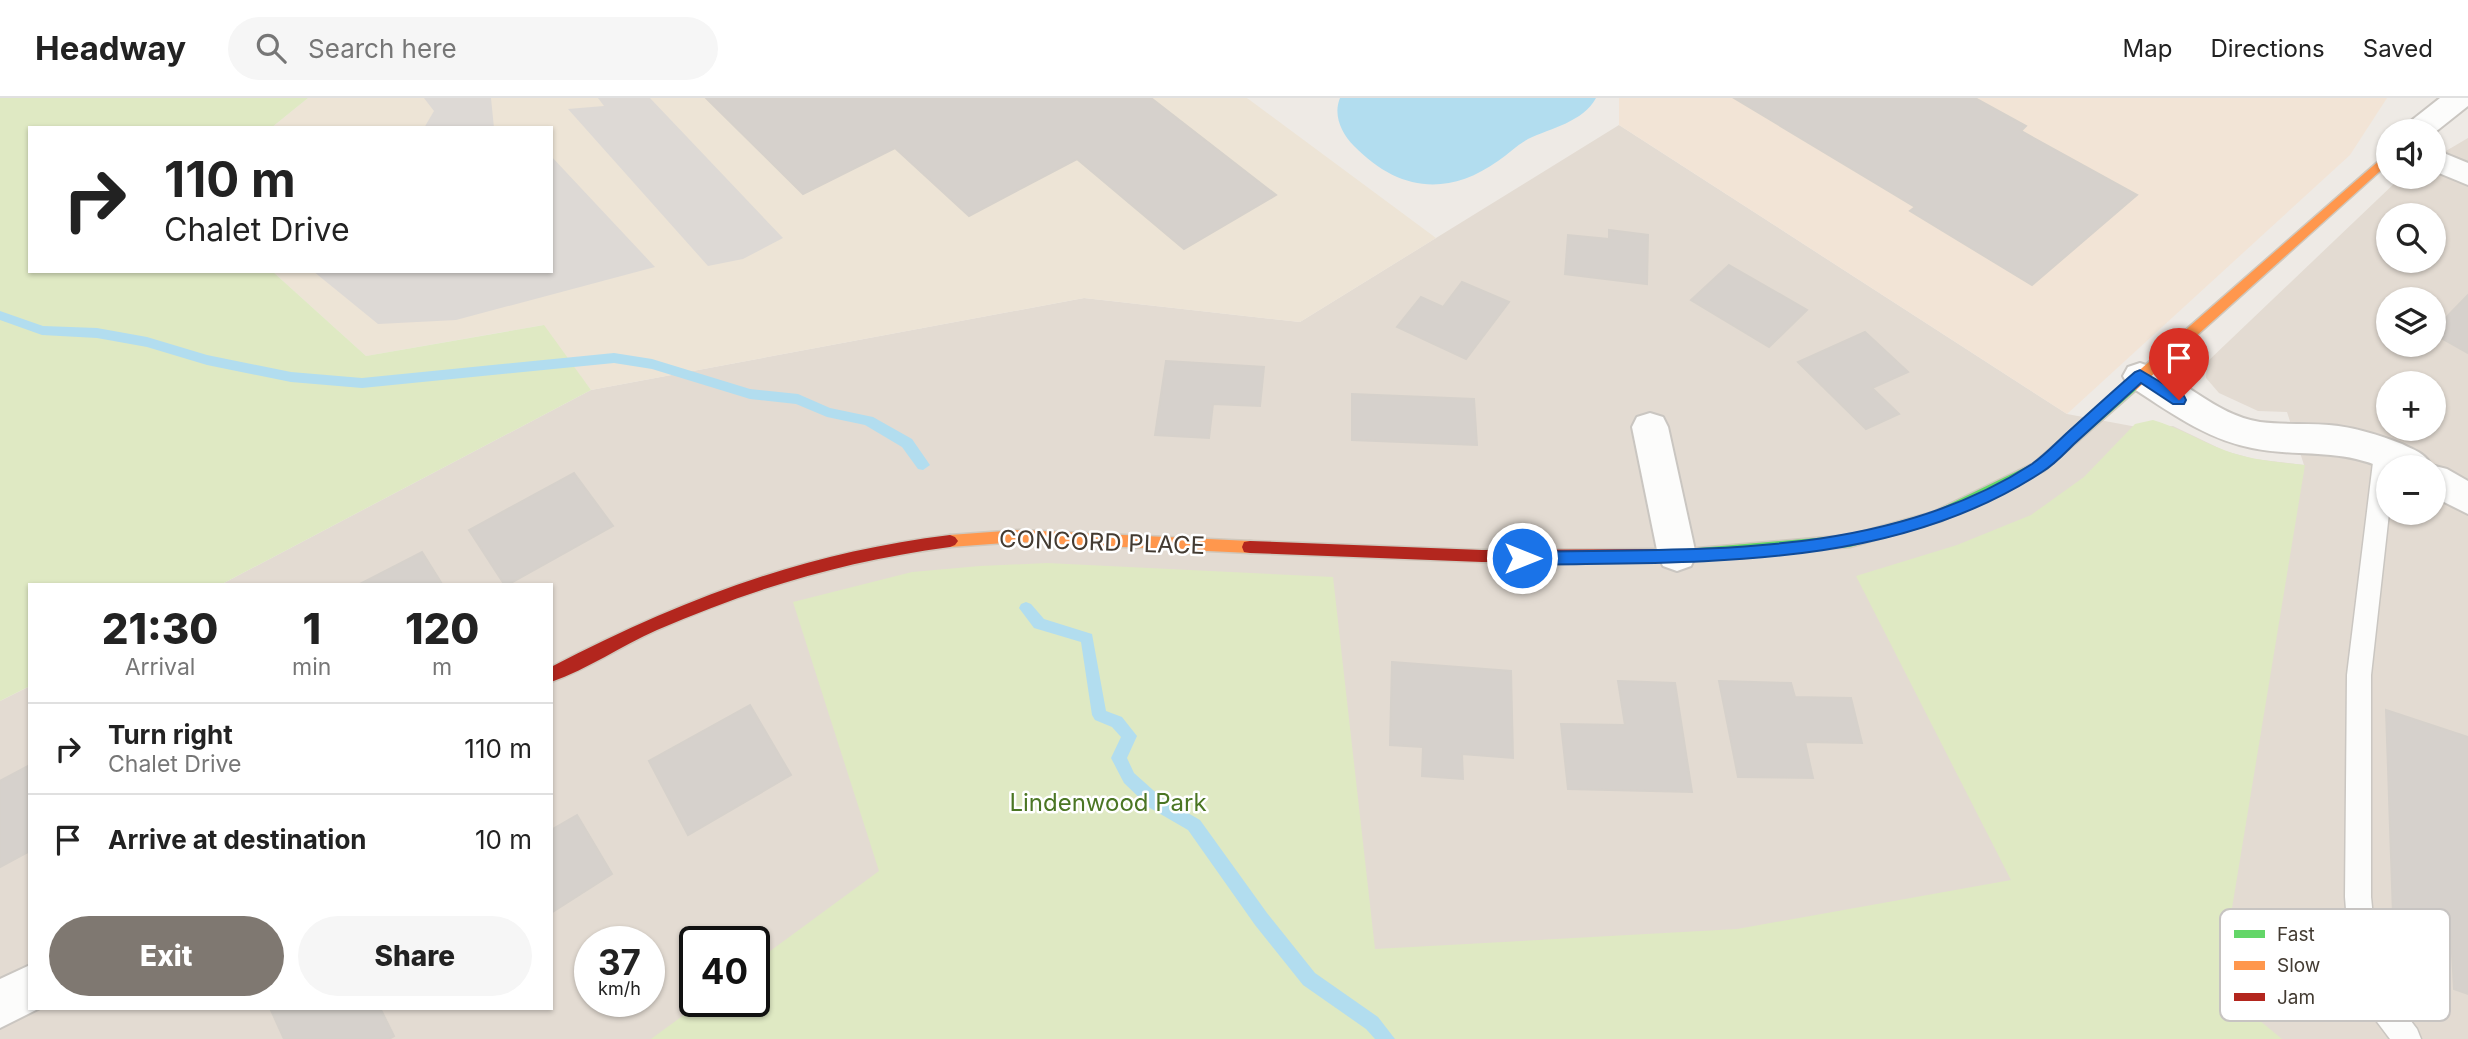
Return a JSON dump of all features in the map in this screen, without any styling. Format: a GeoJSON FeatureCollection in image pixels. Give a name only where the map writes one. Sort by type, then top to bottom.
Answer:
{"type":"FeatureCollection","features":[{"type":"Feature","properties":{"kind":"street"},"geometry":{"type":"LineString","coordinates":[[2433,119],[2459,98]]}},
{"type":"Feature","properties":{"kind":"street"},"geometry":{"type":"LineString","coordinates":[[2446,165],[2468,175]]}},
{"type":"Feature","properties":{"kind":"street","name":"CONCORD PLACE"},"geometry":{"type":"LineString","coordinates":[[553,674],[653,623],[763,581],[894,548],[958,540],[1019,536],[1402,556],[1546,559],[1791,548],[1866,538],[1936,519],[1986,497],[2039,467],[2376,167]]}},
{"type":"Feature","properties":{"kind":"street"},"geometry":{"type":"LineString","coordinates":[[2140,376],[2208,418],[2238,431],[2269,437],[2331,439],[2361,444],[2387,455]]}},
{"type":"Feature","properties":{"kind":"street"},"geometry":{"type":"LineString","coordinates":[[1650,427],[1677,555]]}},
{"type":"Feature","properties":{"kind":"street"},"geometry":{"type":"LineString","coordinates":[[2446,486],[2468,499]]}},
{"type":"Feature","properties":{"kind":"street"},"geometry":{"type":"LineString","coordinates":[[0,1005],[28,989]]}},
{"type":"Feature","properties":{"kind":"lane"},"geometry":{"type":"LineString","coordinates":[[2359,909],[2359,675],[2387,525]]}},
{"type":"Feature","properties":{"kind":"lane"},"geometry":{"type":"LineString","coordinates":[[2394,1021],[2407,1039]]}},
{"type":"Feature","properties":{"kind":"shaded area"},"geometry":{"type":"Polygon","coordinates":[[[308,98],[1247,98],[1436,238],[1300,322],[1084,298],[591,390],[543,325],[366,356],[274,273],[553,273],[553,126],[273,126],[308,98]]]}},
{"type":"Feature","properties":{"kind":"shaded area"},"geometry":{"type":"Polygon","coordinates":[[[424,98],[491,98],[494,126],[425,126],[434,111],[424,98]]]}},
{"type":"Feature","properties":{"kind":"shaded area"},"geometry":{"type":"Polygon","coordinates":[[[598,98],[650,98],[783,238],[743,259],[708,266],[568,109],[604,106],[598,98]]]}},
{"type":"Feature","properties":{"kind":"shaded area"},"geometry":{"type":"Polygon","coordinates":[[[1619,98],[2387,98],[2350,155],[2067,414],[1619,125],[1619,98]]]}},
{"type":"Feature","properties":{"kind":"shaded area"},"geometry":{"type":"Polygon","coordinates":[[[1619,125],[2067,414],[2137,427],[2173,426],[2225,451],[2254,459],[2304,465],[2287,412],[2258,411],[2219,393],[2206,378],[2207,362],[2389,189],[2446,189],[2446,151],[2468,138],[2468,1039],[0,1039],[0,701],[28,687],[28,1010],[553,1010],[553,583],[224,583],[591,390],[1084,298],[1300,322],[1619,125]]]}},
{"type":"Feature","properties":{"kind":"shaded area"},"geometry":{"type":"Polygon","coordinates":[[[553,158],[655,267],[456,320],[378,324],[315,273],[553,273],[553,158]]]}},
{"type":"Feature","properties":{"kind":"green space"},"geometry":{"type":"Polygon","coordinates":[[[0,98],[308,98],[273,126],[28,126],[28,273],[274,273],[366,356],[544,325],[591,390],[224,583],[28,583],[28,687],[0,701],[0,98]]]}},
{"type":"Feature","properties":{"kind":"green space","name":"Lindenwood Park"},"geometry":{"type":"Polygon","coordinates":[[[2153,420],[2243,456],[2305,465],[2232,909],[2220,909],[2220,1021],[2260,1021],[2282,1039],[651,1039],[681,1017],[770,1017],[770,951],[879,871],[793,602],[912,572],[980,566],[1047,563],[1333,577],[1375,949],[1737,929],[2011,880],[1856,576],[1957,545],[2031,515],[2084,477],[2135,424],[2153,420]]]}},
{"type":"Feature","properties":{"kind":"water"},"geometry":{"type":"Polygon","coordinates":[[[1340,98],[1596,98],[1575,119],[1528,139],[1479,173],[1441,184],[1423,184],[1387,172],[1354,146],[1342,130],[1338,117],[1340,98]]]}},
{"type":"Feature","properties":{"kind":"building"},"geometry":{"type":"Polygon","coordinates":[[[706,98],[1151,98],[1276,195],[1184,249],[1077,159],[969,216],[895,148],[803,194],[706,98]]]}},
{"type":"Feature","properties":{"kind":"building"},"geometry":{"type":"Polygon","coordinates":[[[1734,98],[1975,98],[2026,126],[2021,131],[2137,195],[2032,285],[1910,211],[1915,207],[1734,98]]]}},
{"type":"Feature","properties":{"kind":"building"},"geometry":{"type":"Polygon","coordinates":[[[1609,230],[1648,235],[1647,284],[1565,274],[1568,235],[1609,239],[1609,230]]]}},
{"type":"Feature","properties":{"kind":"building"},"geometry":{"type":"Polygon","coordinates":[[[1729,265],[1807,310],[1769,347],[1691,300],[1729,265]]]}},
{"type":"Feature","properties":{"kind":"building"},"geometry":{"type":"Polygon","coordinates":[[[1462,282],[1509,302],[1466,359],[1397,327],[1421,297],[1443,307],[1462,282]]]}},
{"type":"Feature","properties":{"kind":"building"},"geometry":{"type":"Polygon","coordinates":[[[2468,295],[2468,353],[2446,341],[2446,318],[2468,295]]]}},
{"type":"Feature","properties":{"kind":"building"},"geometry":{"type":"Polygon","coordinates":[[[1865,332],[1908,372],[1872,388],[1899,414],[1866,429],[1798,362],[1865,332]]]}},
{"type":"Feature","properties":{"kind":"building"},"geometry":{"type":"Polygon","coordinates":[[[1166,361],[1264,367],[1260,406],[1213,404],[1209,438],[1155,435],[1166,361]]]}},
{"type":"Feature","properties":{"kind":"building"},"geometry":{"type":"Polygon","coordinates":[[[1352,394],[1474,399],[1477,445],[1352,440],[1352,394]]]}},
{"type":"Feature","properties":{"kind":"building"},"geometry":{"type":"Polygon","coordinates":[[[574,473],[613,526],[511,583],[503,583],[469,530],[574,473]]]}},
{"type":"Feature","properties":{"kind":"building"},"geometry":{"type":"Polygon","coordinates":[[[422,552],[441,583],[362,583],[422,552]]]}},
{"type":"Feature","properties":{"kind":"building"},"geometry":{"type":"Polygon","coordinates":[[[1392,662],[1511,671],[1513,758],[1462,754],[1463,779],[1422,776],[1423,747],[1390,745],[1392,662]]]}},
{"type":"Feature","properties":{"kind":"building"},"geometry":{"type":"Polygon","coordinates":[[[1618,681],[1675,683],[1692,792],[1568,789],[1561,724],[1625,725],[1618,681]]]}},
{"type":"Feature","properties":{"kind":"building"},"geometry":{"type":"Polygon","coordinates":[[[1719,681],[1791,683],[1795,697],[1851,698],[1862,743],[1805,742],[1813,778],[1738,777],[1719,681]]]}},
{"type":"Feature","properties":{"kind":"building"},"geometry":{"type":"Polygon","coordinates":[[[750,705],[791,775],[688,835],[649,761],[750,705]]]}},
{"type":"Feature","properties":{"kind":"building"},"geometry":{"type":"Polygon","coordinates":[[[2386,710],[2468,737],[2468,994],[2454,989],[2450,909],[2393,909],[2386,710]]]}},
{"type":"Feature","properties":{"kind":"building"},"geometry":{"type":"Polygon","coordinates":[[[28,766],[28,852],[0,867],[0,781],[28,766]]]}},
{"type":"Feature","properties":{"kind":"building"},"geometry":{"type":"Polygon","coordinates":[[[577,815],[612,874],[553,912],[553,829],[577,815]]]}},
{"type":"Feature","properties":{"kind":"building"},"geometry":{"type":"Polygon","coordinates":[[[271,1010],[381,1010],[394,1036],[389,1039],[284,1039],[271,1010]]]}},
{"type":"Feature","properties":{"kind":"waterway"},"geometry":{"type":"LineString","coordinates":[[0,315],[42,330],[97,333],[147,342],[207,360],[291,377],[362,383],[614,358],[652,364],[750,394],[798,399],[827,412],[868,421],[907,443],[923,465]]}},
{"type":"Feature","properties":{"kind":"waterway"},"geometry":{"type":"LineString","coordinates":[[1026,608],[1039,624],[1087,638],[1100,715],[1117,722],[1129,736],[1119,758],[1129,778],[1156,803],[1194,825],[1261,919],[1309,979],[1372,1023],[1386,1039]]}},
{"type":"Feature","properties":{"kind":"traffic: fast"},"geometry":{"type":"LineString","coordinates":[[1686,555],[1850,541],[1937,517],[2039,467],[2131,386]]}},
{"type":"Feature","properties":{"kind":"traffic: slow"},"geometry":{"type":"LineString","coordinates":[[2131,386],[2376,168]]}},
{"type":"Feature","properties":{"kind":"traffic: slow"},"geometry":{"type":"LineString","coordinates":[[950,541],[1019,536],[1250,547]]}},
{"type":"Feature","properties":{"kind":"traffic: jam"},"geometry":{"type":"LineString","coordinates":[[553,674],[694,607],[794,571],[845,558],[950,541]]}},
{"type":"Feature","properties":{"kind":"traffic: jam"},"geometry":{"type":"LineString","coordinates":[[1250,547],[1482,556],[1686,555]]}},
{"type":"Feature","properties":{"kind":"route"},"geometry":{"type":"LineString","coordinates":[[1522,558],[1677,555],[1791,548],[1866,538],[1936,519],[1986,497],[2039,467],[2140,376],[2179,400]]}}]}
